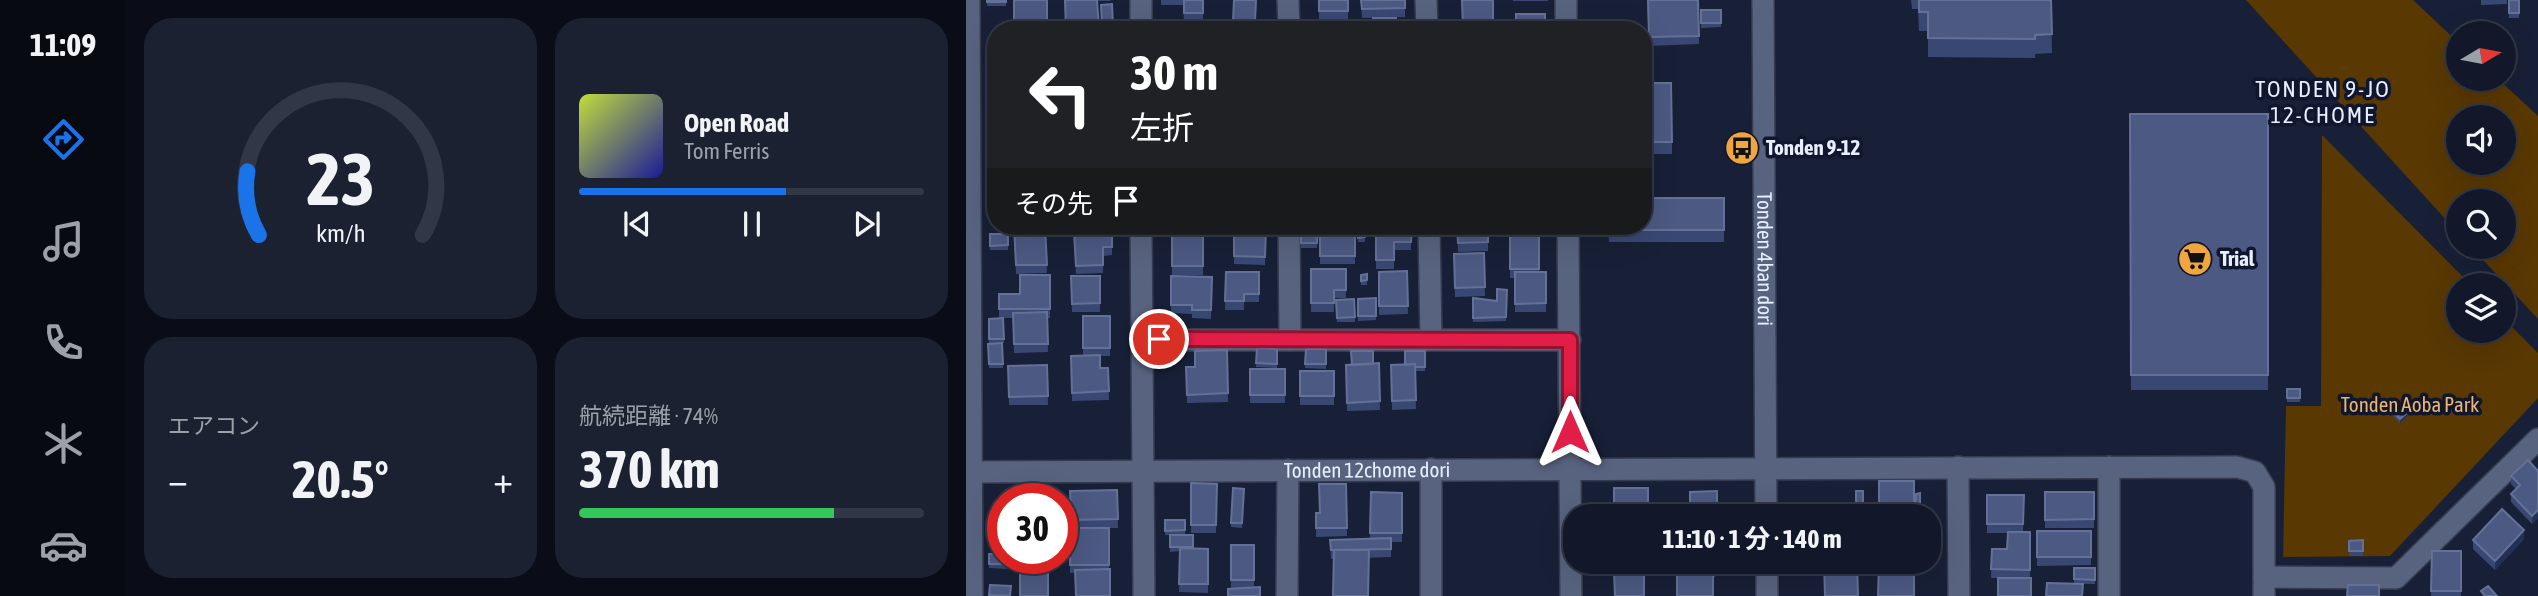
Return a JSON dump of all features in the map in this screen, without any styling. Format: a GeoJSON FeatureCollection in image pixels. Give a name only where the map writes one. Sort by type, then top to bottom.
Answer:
{"type":"FeatureCollection","features":[{"type":"Feature","properties":{"kind":"street"},"geometry":{"type":"LineString","coordinates":[[969,0],[969,472],[972,596]]}},
{"type":"Feature","properties":{"kind":"street"},"geometry":{"type":"LineString","coordinates":[[1141,0],[1141,21]]}},
{"type":"Feature","properties":{"kind":"street"},"geometry":{"type":"LineString","coordinates":[[1288,0],[1289,21]]}},
{"type":"Feature","properties":{"kind":"street"},"geometry":{"type":"LineString","coordinates":[[1426,0],[1427,21]]}},
{"type":"Feature","properties":{"kind":"street"},"geometry":{"type":"LineString","coordinates":[[1566,0],[1566,21]]}},
{"type":"Feature","properties":{"kind":"street","name":"Tonden 4ban dori"},"geometry":{"type":"LineString","coordinates":[[1763,0],[1766,504]]}},
{"type":"Feature","properties":{"kind":"street"},"geometry":{"type":"LineString","coordinates":[[1141,235],[1144,596]]}},
{"type":"Feature","properties":{"kind":"street"},"geometry":{"type":"LineString","coordinates":[[1289,235],[1290,340]]}},
{"type":"Feature","properties":{"kind":"street"},"geometry":{"type":"LineString","coordinates":[[1429,235],[1431,339]]}},
{"type":"Feature","properties":{"kind":"street"},"geometry":{"type":"LineString","coordinates":[[1568,235],[1571,596]]}},
{"type":"Feature","properties":{"kind":"street"},"geometry":{"type":"LineString","coordinates":[[1141,340],[1570,340]]}},
{"type":"Feature","properties":{"kind":"street"},"geometry":{"type":"LineString","coordinates":[[2264,587],[2396,587],[2538,439]]}},
{"type":"Feature","properties":{"kind":"street"},"geometry":{"type":"LineString","coordinates":[[1958,467],[1959,596]]}},
{"type":"Feature","properties":{"kind":"street"},"geometry":{"type":"LineString","coordinates":[[2109,467],[2109,596]]}},
{"type":"Feature","properties":{"kind":"street","name":"Tonden 12chome dori"},"geometry":{"type":"LineString","coordinates":[[969,472],[2237,467],[2255,472],[2264,487],[2264,587]]}},
{"type":"Feature","properties":{"kind":"street"},"geometry":{"type":"LineString","coordinates":[[1431,469],[1431,596]]}},
{"type":"Feature","properties":{"kind":"street"},"geometry":{"type":"LineString","coordinates":[[1287,596],[1288,470]]}},
{"type":"Feature","properties":{"kind":"street"},"geometry":{"type":"LineString","coordinates":[[1767,574],[1767,596]]}},
{"type":"Feature","properties":{"kind":"green space"},"geometry":{"type":"Polygon","coordinates":[[[2246,0],[2413,0],[2446,31],[2446,91],[2511,91],[2538,116],[2538,319],[2516,295],[2516,273],[2495,273],[2482,259],[2516,259],[2516,189],[2446,189],[2446,220],[2246,0]]]}},
{"type":"Feature","properties":{"kind":"green space","name":"Tonden Aoba Park"},"geometry":{"type":"Polygon","coordinates":[[[2322,135],[2459,273],[2446,273],[2446,343],[2516,343],[2516,331],[2538,353],[2538,398],[2390,556],[2283,557],[2286,406],[2321,406],[2322,135]]]}},
{"type":"Feature","properties":{"kind":"building"},"geometry":{"type":"Polygon","coordinates":[[[1006,0],[1006,2],[987,2],[1006,0]]]}},
{"type":"Feature","properties":{"kind":"building"},"geometry":{"type":"Polygon","coordinates":[[[1014,0],[1047,0],[1047,21],[1014,21],[1014,0]]]}},
{"type":"Feature","properties":{"kind":"building"},"geometry":{"type":"Polygon","coordinates":[[[1065,0],[1097,0],[1099,21],[1066,21],[1065,0]]]}},
{"type":"Feature","properties":{"kind":"building"},"geometry":{"type":"Polygon","coordinates":[[[1184,0],[1203,0],[1203,13],[1184,13],[1184,0]]]}},
{"type":"Feature","properties":{"kind":"building"},"geometry":{"type":"Polygon","coordinates":[[[1234,0],[1256,0],[1255,21],[1233,20],[1234,0]]]}},
{"type":"Feature","properties":{"kind":"building"},"geometry":{"type":"Polygon","coordinates":[[[1319,0],[1348,0],[1348,11],[1319,11],[1319,0]]]}},
{"type":"Feature","properties":{"kind":"building"},"geometry":{"type":"Polygon","coordinates":[[[1361,0],[1405,0],[1405,8],[1362,9],[1361,0]]]}},
{"type":"Feature","properties":{"kind":"building"},"geometry":{"type":"Polygon","coordinates":[[[1462,0],[1493,0],[1493,21],[1463,21],[1462,0]]]}},
{"type":"Feature","properties":{"kind":"building"},"geometry":{"type":"Polygon","coordinates":[[[1648,0],[1698,0],[1699,36],[1652,37],[1652,21],[1649,21],[1648,0]]]}},
{"type":"Feature","properties":{"kind":"building"},"geometry":{"type":"Polygon","coordinates":[[[1919,0],[2051,0],[2052,34],[2035,35],[2035,39],[1928,38],[1928,12],[1919,12],[1919,0]]]}},
{"type":"Feature","properties":{"kind":"building"},"geometry":{"type":"Polygon","coordinates":[[[2509,0],[2519,0],[2519,13],[2509,13],[2509,0]]]}},
{"type":"Feature","properties":{"kind":"building"},"geometry":{"type":"Polygon","coordinates":[[[1112,4],[1113,21],[1102,21],[1101,5],[1112,4]]]}},
{"type":"Feature","properties":{"kind":"building"},"geometry":{"type":"Polygon","coordinates":[[[1701,10],[1721,10],[1721,23],[1701,23],[1701,10]]]}},
{"type":"Feature","properties":{"kind":"building"},"geometry":{"type":"Polygon","coordinates":[[[1516,14],[1545,14],[1545,21],[1516,21],[1516,14]]]}},
{"type":"Feature","properties":{"kind":"building"},"geometry":{"type":"Polygon","coordinates":[[[1373,18],[1396,18],[1396,21],[1373,21],[1373,18]]]}},
{"type":"Feature","properties":{"kind":"building"},"geometry":{"type":"Polygon","coordinates":[[[1652,83],[1671,83],[1672,142],[1652,142],[1652,83]]]}},
{"type":"Feature","properties":{"kind":"building"},"geometry":{"type":"Polygon","coordinates":[[[2130,114],[2268,114],[2268,375],[2131,375],[2130,114]]]}},
{"type":"Feature","properties":{"kind":"building"},"geometry":{"type":"Polygon","coordinates":[[[1652,198],[1724,198],[1724,230],[1652,230],[1652,198]]]}},
{"type":"Feature","properties":{"kind":"building"},"geometry":{"type":"Polygon","coordinates":[[[990,235],[1008,235],[1008,245],[990,246],[990,235]]]}},
{"type":"Feature","properties":{"kind":"building"},"geometry":{"type":"Polygon","coordinates":[[[1014,235],[1045,235],[1047,265],[1016,265],[1014,235]]]}},
{"type":"Feature","properties":{"kind":"building"},"geometry":{"type":"Polygon","coordinates":[[[1074,235],[1112,235],[1112,247],[1103,247],[1103,265],[1076,266],[1074,235]]]}},
{"type":"Feature","properties":{"kind":"building"},"geometry":{"type":"Polygon","coordinates":[[[1172,235],[1203,235],[1203,266],[1172,266],[1172,235]]]}},
{"type":"Feature","properties":{"kind":"building"},"geometry":{"type":"Polygon","coordinates":[[[1234,235],[1266,235],[1265,257],[1234,256],[1234,235]]]}},
{"type":"Feature","properties":{"kind":"building"},"geometry":{"type":"Polygon","coordinates":[[[1301,235],[1317,235],[1317,243],[1301,243],[1301,235]]]}},
{"type":"Feature","properties":{"kind":"building"},"geometry":{"type":"Polygon","coordinates":[[[1320,235],[1355,235],[1355,256],[1320,256],[1320,235]]]}},
{"type":"Feature","properties":{"kind":"building"},"geometry":{"type":"Polygon","coordinates":[[[1376,235],[1411,235],[1411,242],[1394,242],[1394,260],[1376,260],[1376,235]]]}},
{"type":"Feature","properties":{"kind":"building"},"geometry":{"type":"Polygon","coordinates":[[[1458,235],[1488,235],[1488,242],[1458,243],[1458,235]]]}},
{"type":"Feature","properties":{"kind":"building"},"geometry":{"type":"Polygon","coordinates":[[[1510,235],[1539,235],[1539,269],[1510,269],[1510,235]]]}},
{"type":"Feature","properties":{"kind":"building"},"geometry":{"type":"Polygon","coordinates":[[[1484,253],[1485,287],[1455,288],[1454,254],[1484,253]]]}},
{"type":"Feature","properties":{"kind":"building"},"geometry":{"type":"Polygon","coordinates":[[[1311,269],[1346,269],[1346,290],[1334,290],[1334,303],[1311,303],[1311,269]]]}},
{"type":"Feature","properties":{"kind":"building"},"geometry":{"type":"Polygon","coordinates":[[[1407,271],[1408,306],[1379,306],[1379,272],[1407,271]]]}},
{"type":"Feature","properties":{"kind":"building"},"geometry":{"type":"Polygon","coordinates":[[[1226,272],[1259,272],[1259,294],[1244,294],[1244,301],[1225,301],[1226,272]]]}},
{"type":"Feature","properties":{"kind":"building"},"geometry":{"type":"Polygon","coordinates":[[[1515,272],[1546,272],[1546,303],[1515,304],[1515,272]]]}},
{"type":"Feature","properties":{"kind":"building"},"geometry":{"type":"Polygon","coordinates":[[[1367,274],[1367,280],[1361,281],[1361,275],[1367,274]]]}},
{"type":"Feature","properties":{"kind":"building"},"geometry":{"type":"Polygon","coordinates":[[[1020,275],[1050,275],[1050,309],[999,309],[999,294],[1020,294],[1020,275]]]}},
{"type":"Feature","properties":{"kind":"building"},"geometry":{"type":"Polygon","coordinates":[[[1071,276],[1100,276],[1100,303],[1072,304],[1071,276]]]}},
{"type":"Feature","properties":{"kind":"building"},"geometry":{"type":"Polygon","coordinates":[[[1171,276],[1212,277],[1211,310],[1192,310],[1192,305],[1171,305],[1171,276]]]}},
{"type":"Feature","properties":{"kind":"building"},"geometry":{"type":"Polygon","coordinates":[[[1497,289],[1507,290],[1506,317],[1473,318],[1473,298],[1497,301],[1497,289]]]}},
{"type":"Feature","properties":{"kind":"building"},"geometry":{"type":"Polygon","coordinates":[[[1376,298],[1376,316],[1358,316],[1358,299],[1376,298]]]}},
{"type":"Feature","properties":{"kind":"building"},"geometry":{"type":"Polygon","coordinates":[[[1354,299],[1355,317],[1337,318],[1336,300],[1354,299]]]}},
{"type":"Feature","properties":{"kind":"building"},"geometry":{"type":"Polygon","coordinates":[[[1047,312],[1048,344],[1014,344],[1013,313],[1047,312]]]}},
{"type":"Feature","properties":{"kind":"building"},"geometry":{"type":"Polygon","coordinates":[[[1083,316],[1110,316],[1110,348],[1083,348],[1083,316]]]}},
{"type":"Feature","properties":{"kind":"building"},"geometry":{"type":"Polygon","coordinates":[[[1003,318],[1004,339],[989,339],[989,319],[1003,318]]]}},
{"type":"Feature","properties":{"kind":"building"},"geometry":{"type":"Polygon","coordinates":[[[1002,343],[1003,364],[989,364],[988,344],[1002,343]]]}},
{"type":"Feature","properties":{"kind":"building"},"geometry":{"type":"Polygon","coordinates":[[[1257,348],[1277,349],[1277,364],[1256,363],[1257,348]]]}},
{"type":"Feature","properties":{"kind":"building"},"geometry":{"type":"Polygon","coordinates":[[[1306,349],[1326,349],[1326,364],[1305,364],[1306,349]]]}},
{"type":"Feature","properties":{"kind":"building"},"geometry":{"type":"Polygon","coordinates":[[[1227,350],[1228,393],[1187,395],[1186,367],[1195,367],[1195,351],[1227,350]]]}},
{"type":"Feature","properties":{"kind":"building"},"geometry":{"type":"Polygon","coordinates":[[[1351,351],[1373,351],[1373,364],[1352,365],[1351,351]]]}},
{"type":"Feature","properties":{"kind":"building"},"geometry":{"type":"Polygon","coordinates":[[[1405,351],[1425,351],[1425,367],[1405,365],[1405,351]]]}},
{"type":"Feature","properties":{"kind":"building"},"geometry":{"type":"Polygon","coordinates":[[[1100,355],[1100,368],[1108,368],[1109,391],[1072,393],[1071,356],[1100,355]]]}},
{"type":"Feature","properties":{"kind":"building"},"geometry":{"type":"Polygon","coordinates":[[[1379,363],[1380,401],[1347,403],[1346,365],[1379,363]]]}},
{"type":"Feature","properties":{"kind":"building"},"geometry":{"type":"Polygon","coordinates":[[[1415,364],[1416,400],[1392,401],[1391,365],[1415,364]]]}},
{"type":"Feature","properties":{"kind":"building"},"geometry":{"type":"Polygon","coordinates":[[[1047,365],[1048,396],[1009,397],[1008,366],[1047,365]]]}},
{"type":"Feature","properties":{"kind":"building"},"geometry":{"type":"Polygon","coordinates":[[[1250,369],[1285,369],[1285,395],[1250,395],[1250,369]]]}},
{"type":"Feature","properties":{"kind":"building"},"geometry":{"type":"Polygon","coordinates":[[[1300,371],[1334,371],[1334,396],[1300,396],[1300,371]]]}},
{"type":"Feature","properties":{"kind":"building"},"geometry":{"type":"Polygon","coordinates":[[[2287,389],[2300,389],[2300,398],[2287,398],[2287,389]]]}},
{"type":"Feature","properties":{"kind":"building"},"geometry":{"type":"Polygon","coordinates":[[[2409,398],[2415,404],[2409,410],[2403,404],[2409,398]]]}},
{"type":"Feature","properties":{"kind":"building"},"geometry":{"type":"Polygon","coordinates":[[[2401,407],[2407,413],[2400,419],[2394,413],[2401,407]]]}},
{"type":"Feature","properties":{"kind":"building"},"geometry":{"type":"Polygon","coordinates":[[[2528,460],[2538,471],[2538,510],[2532,516],[2511,494],[2520,485],[2511,476],[2528,460]]]}},
{"type":"Feature","properties":{"kind":"building"},"geometry":{"type":"Polygon","coordinates":[[[1879,481],[1914,481],[1914,504],[1879,504],[1879,481]]]}},
{"type":"Feature","properties":{"kind":"building"},"geometry":{"type":"Polygon","coordinates":[[[1191,483],[1217,484],[1216,525],[1191,525],[1191,483]]]}},
{"type":"Feature","properties":{"kind":"building"},"geometry":{"type":"Polygon","coordinates":[[[1319,484],[1346,484],[1347,528],[1316,528],[1316,513],[1320,513],[1319,484]]]}},
{"type":"Feature","properties":{"kind":"building"},"geometry":{"type":"Polygon","coordinates":[[[1233,488],[1244,489],[1242,523],[1231,523],[1233,488]]]}},
{"type":"Feature","properties":{"kind":"building"},"geometry":{"type":"Polygon","coordinates":[[[1614,488],[1648,488],[1648,504],[1614,504],[1614,488]]]}},
{"type":"Feature","properties":{"kind":"building"},"geometry":{"type":"Polygon","coordinates":[[[1117,490],[1118,519],[1078,520],[1078,491],[1117,490]]]}},
{"type":"Feature","properties":{"kind":"building"},"geometry":{"type":"Polygon","coordinates":[[[1717,491],[1717,504],[1690,504],[1690,492],[1717,491]]]}},
{"type":"Feature","properties":{"kind":"building"},"geometry":{"type":"Polygon","coordinates":[[[1856,491],[1863,491],[1863,504],[1856,504],[1856,491]]]}},
{"type":"Feature","properties":{"kind":"building"},"geometry":{"type":"Polygon","coordinates":[[[1371,492],[1402,493],[1402,533],[1370,533],[1371,492]]]}},
{"type":"Feature","properties":{"kind":"building"},"geometry":{"type":"Polygon","coordinates":[[[2045,492],[2094,492],[2094,519],[2045,520],[2045,492]]]}},
{"type":"Feature","properties":{"kind":"building"},"geometry":{"type":"Polygon","coordinates":[[[1920,493],[1920,504],[1916,504],[1916,494],[1920,493]]]}},
{"type":"Feature","properties":{"kind":"building"},"geometry":{"type":"Polygon","coordinates":[[[1987,495],[2024,495],[2023,524],[1987,524],[1987,495]]]}},
{"type":"Feature","properties":{"kind":"building"},"geometry":{"type":"Polygon","coordinates":[[[2502,509],[2524,530],[2495,561],[2473,540],[2502,509]]]}},
{"type":"Feature","properties":{"kind":"building"},"geometry":{"type":"Polygon","coordinates":[[[1165,520],[1185,520],[1185,530],[1165,531],[1165,520]]]}},
{"type":"Feature","properties":{"kind":"building"},"geometry":{"type":"Polygon","coordinates":[[[1078,528],[1109,528],[1109,565],[1078,565],[1078,528]]]}},
{"type":"Feature","properties":{"kind":"building"},"geometry":{"type":"Polygon","coordinates":[[[2037,531],[2091,531],[2091,557],[2037,557],[2037,531]]]}},
{"type":"Feature","properties":{"kind":"building"},"geometry":{"type":"Polygon","coordinates":[[[2008,532],[2030,532],[2030,570],[1991,569],[1992,549],[2007,549],[2008,532]]]}},
{"type":"Feature","properties":{"kind":"building"},"geometry":{"type":"Polygon","coordinates":[[[1170,535],[1193,535],[1193,547],[1170,547],[1170,535]]]}},
{"type":"Feature","properties":{"kind":"building"},"geometry":{"type":"Polygon","coordinates":[[[1391,538],[1391,549],[1331,550],[1330,540],[1391,538]]]}},
{"type":"Feature","properties":{"kind":"building"},"geometry":{"type":"Polygon","coordinates":[[[2363,540],[2363,551],[2349,551],[2349,541],[2363,540]]]}},
{"type":"Feature","properties":{"kind":"building"},"geometry":{"type":"Polygon","coordinates":[[[1231,545],[1254,545],[1254,580],[1231,580],[1231,545]]]}},
{"type":"Feature","properties":{"kind":"building"},"geometry":{"type":"Polygon","coordinates":[[[1180,548],[1208,549],[1208,584],[1179,584],[1180,548]]]}},
{"type":"Feature","properties":{"kind":"building"},"geometry":{"type":"Polygon","coordinates":[[[1334,550],[1369,550],[1368,596],[1333,596],[1334,550]]]}},
{"type":"Feature","properties":{"kind":"building"},"geometry":{"type":"Polygon","coordinates":[[[2432,551],[2461,551],[2461,591],[2431,591],[2432,551]]]}},
{"type":"Feature","properties":{"kind":"building"},"geometry":{"type":"Polygon","coordinates":[[[2074,568],[2095,568],[2095,580],[2074,579],[2074,568]]]}},
{"type":"Feature","properties":{"kind":"building"},"geometry":{"type":"Polygon","coordinates":[[[1110,569],[1110,596],[1076,596],[1075,574],[1078,574],[1078,570],[1110,569]]]}},
{"type":"Feature","properties":{"kind":"building"},"geometry":{"type":"Polygon","coordinates":[[[1020,574],[1048,574],[1048,596],[1020,596],[1020,574]]]}},
{"type":"Feature","properties":{"kind":"building"},"geometry":{"type":"Polygon","coordinates":[[[1614,574],[1644,574],[1644,596],[1615,596],[1614,574]]]}},
{"type":"Feature","properties":{"kind":"building"},"geometry":{"type":"Polygon","coordinates":[[[1824,574],[1857,574],[1858,596],[1825,596],[1824,574]]]}},
{"type":"Feature","properties":{"kind":"building"},"geometry":{"type":"Polygon","coordinates":[[[1879,574],[1914,574],[1914,596],[1878,596],[1879,574]]]}},
{"type":"Feature","properties":{"kind":"building"},"geometry":{"type":"Polygon","coordinates":[[[1677,575],[1713,575],[1713,596],[1677,596],[1677,575]]]}},
{"type":"Feature","properties":{"kind":"building"},"geometry":{"type":"Polygon","coordinates":[[[1998,578],[2031,578],[2031,596],[1998,596],[1998,578]]]}},
{"type":"Feature","properties":{"kind":"building"},"geometry":{"type":"Polygon","coordinates":[[[2047,583],[2083,584],[2082,596],[2046,596],[2047,583]]]}},
{"type":"Feature","properties":{"kind":"building"},"geometry":{"type":"Polygon","coordinates":[[[990,585],[1011,586],[1010,596],[989,595],[990,585]]]}},
{"type":"Feature","properties":{"kind":"building"},"geometry":{"type":"Polygon","coordinates":[[[2348,585],[2379,585],[2379,596],[2347,596],[2348,585]]]}},
{"type":"Feature","properties":{"kind":"building"},"geometry":{"type":"Polygon","coordinates":[[[2488,586],[2497,596],[2485,596],[2481,591],[2488,586]]]}},
{"type":"Feature","properties":{"kind":"building"},"geometry":{"type":"Polygon","coordinates":[[[1260,587],[1260,596],[1228,596],[1228,589],[1260,587]]]}},
{"type":"Feature","properties":{"kind":"place","name":"Tonden 9-12"},"geometry":{"type":"Point","coordinates":[1742,148]}},
{"type":"Feature","properties":{"kind":"place","name":"Trial"},"geometry":{"type":"Point","coordinates":[2195,259]}},
{"type":"Feature","properties":{"kind":"district","name":"TONDEN 9-JO 12-CHOME"},"geometry":{"type":"Point","coordinates":[2323,102]}},
{"type":"Feature","properties":{"kind":"route"},"geometry":{"type":"LineString","coordinates":[[1159,339],[1570,340],[1570,432]]}}]}
